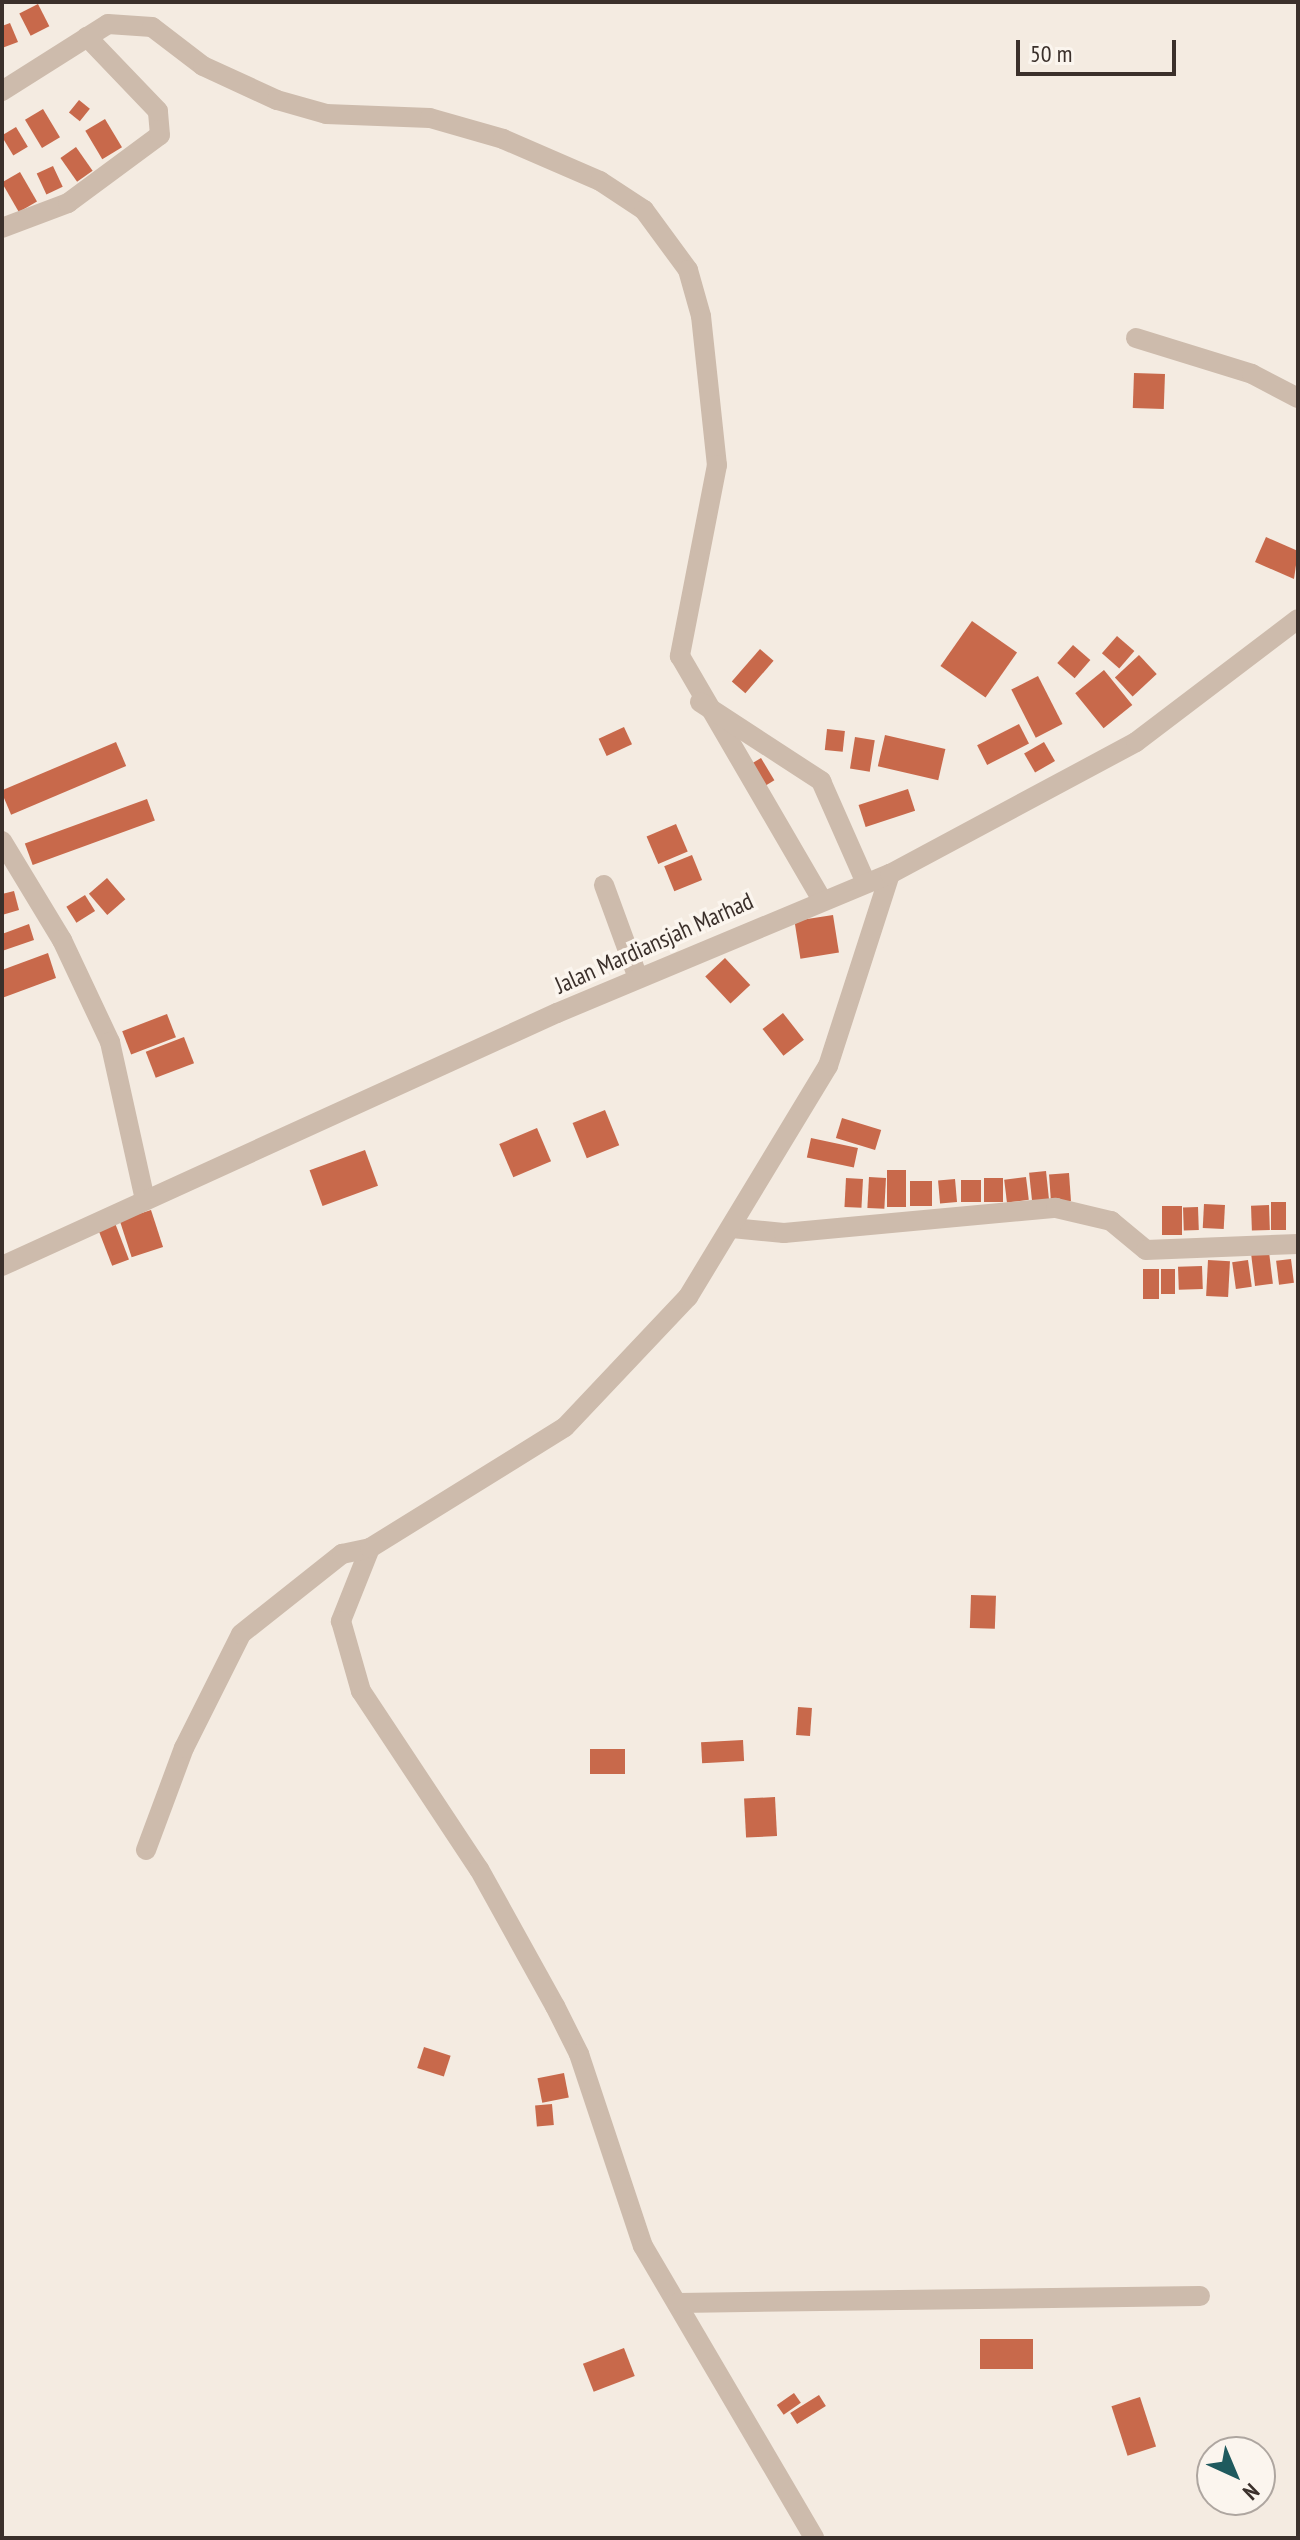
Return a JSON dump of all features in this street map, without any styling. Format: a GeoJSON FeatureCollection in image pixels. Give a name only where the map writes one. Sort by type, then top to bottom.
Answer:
{"type":"FeatureCollection","features":[{"type":"Feature","properties":{"kind":"street"},"geometry":{"type":"LineString","coordinates":[[2,91],[108,24],[152,27],[203,66],[277,100],[326,114],[430,118],[488,135],[600,181],[644,210],[688,270],[701,316],[717,465],[680,656],[700,702],[821,898]]}},
{"type":"Feature","properties":{"kind":"street"},"geometry":{"type":"LineString","coordinates":[[2,228],[68,203],[160,135],[158,111],[87,37]]}},
{"type":"Feature","properties":{"kind":"street"},"geometry":{"type":"LineString","coordinates":[[1136,338],[1252,374],[1298,398]]}},
{"type":"Feature","properties":{"kind":"street","name":"Jalan Mardiansjah Marhad"},"geometry":{"type":"LineString","coordinates":[[2,1266],[638,978],[821,898],[890,874],[1136,742],[1298,619]]}},
{"type":"Feature","properties":{"kind":"street"},"geometry":{"type":"LineString","coordinates":[[700,702],[821,781],[866,883]]}},
{"type":"Feature","properties":{"kind":"street"},"geometry":{"type":"LineString","coordinates":[[2,841],[76,966],[110,1042],[145,1200]]}},
{"type":"Feature","properties":{"kind":"street"},"geometry":{"type":"LineString","coordinates":[[146,1850],[184,1748],[241,1634],[342,1554],[370,1548],[565,1427],[650,1343],[732,1228],[828,1066],[890,874]]}},
{"type":"Feature","properties":{"kind":"street"},"geometry":{"type":"LineString","coordinates":[[604,885],[638,978]]}},
{"type":"Feature","properties":{"kind":"street"},"geometry":{"type":"LineString","coordinates":[[732,1228],[784,1233],[1056,1208],[1111,1221],[1146,1250],[1298,1244]]}},
{"type":"Feature","properties":{"kind":"street"},"geometry":{"type":"LineString","coordinates":[[370,1548],[341,1621],[361,1691],[479,1869],[555,2006],[579,2054],[643,2246],[814,2538]]}},
{"type":"Feature","properties":{"kind":"street"},"geometry":{"type":"LineString","coordinates":[[678,2303],[1200,2296]]}},
{"type":"Feature","properties":{"kind":"building"},"geometry":{"type":"Polygon","coordinates":[[[38,4],[49,26],[31,36],[19,14],[38,4]]]}},
{"type":"Feature","properties":{"kind":"building"},"geometry":{"type":"Polygon","coordinates":[[[10,23],[18,42],[2,48],[2,26],[10,23]]]}},
{"type":"Feature","properties":{"kind":"building"},"geometry":{"type":"Polygon","coordinates":[[[79,100],[90,109],[80,121],[69,112],[79,100]]]}},
{"type":"Feature","properties":{"kind":"building"},"geometry":{"type":"Polygon","coordinates":[[[43,109],[60,137],[42,148],[25,120],[43,109]]]}},
{"type":"Feature","properties":{"kind":"building"},"geometry":{"type":"Polygon","coordinates":[[[105,119],[122,147],[102,159],[85,131],[105,119]]]}},
{"type":"Feature","properties":{"kind":"building"},"geometry":{"type":"Polygon","coordinates":[[[16,127],[28,147],[13,155],[2,135],[16,127]]]}},
{"type":"Feature","properties":{"kind":"building"},"geometry":{"type":"Polygon","coordinates":[[[76,147],[93,171],[77,182],[60,158],[76,147]]]}},
{"type":"Feature","properties":{"kind":"building"},"geometry":{"type":"Polygon","coordinates":[[[53,166],[63,187],[46,194],[37,174],[53,166]]]}},
{"type":"Feature","properties":{"kind":"building"},"geometry":{"type":"Polygon","coordinates":[[[20,172],[37,201],[19,212],[2,182],[20,172]]]}},
{"type":"Feature","properties":{"kind":"building"},"geometry":{"type":"Polygon","coordinates":[[[1134,373],[1165,374],[1164,409],[1133,408],[1134,373]]]}},
{"type":"Feature","properties":{"kind":"building"},"geometry":{"type":"Polygon","coordinates":[[[1266,537],[1298,551],[1294,579],[1255,562],[1266,537]]]}},
{"type":"Feature","properties":{"kind":"building"},"geometry":{"type":"Polygon","coordinates":[[[972,621],[1017,653],[986,698],[940,666],[972,621]]]}},
{"type":"Feature","properties":{"kind":"building"},"geometry":{"type":"Polygon","coordinates":[[[1117,636],[1134,651],[1119,668],[1102,653],[1117,636]]]}},
{"type":"Feature","properties":{"kind":"building"},"geometry":{"type":"Polygon","coordinates":[[[1073,645],[1090,660],[1075,678],[1057,663],[1073,645]]]}},
{"type":"Feature","properties":{"kind":"building"},"geometry":{"type":"Polygon","coordinates":[[[760,649],[774,661],[745,693],[732,681],[760,649]]]}},
{"type":"Feature","properties":{"kind":"building"},"geometry":{"type":"Polygon","coordinates":[[[1139,655],[1157,674],[1133,697],[1115,678],[1139,655]]]}},
{"type":"Feature","properties":{"kind":"building"},"geometry":{"type":"Polygon","coordinates":[[[1104,670],[1132,705],[1104,728],[1075,693],[1104,670]]]}},
{"type":"Feature","properties":{"kind":"building"},"geometry":{"type":"Polygon","coordinates":[[[1038,676],[1063,724],[1036,738],[1011,690],[1038,676]]]}},
{"type":"Feature","properties":{"kind":"building"},"geometry":{"type":"Polygon","coordinates":[[[1019,724],[1029,744],[987,765],[977,745],[1019,724]]]}},
{"type":"Feature","properties":{"kind":"building"},"geometry":{"type":"Polygon","coordinates":[[[624,727],[632,744],[607,756],[599,739],[624,727]]]}},
{"type":"Feature","properties":{"kind":"building"},"geometry":{"type":"Polygon","coordinates":[[[827,729],[845,731],[843,752],[825,750],[827,729]]]}},
{"type":"Feature","properties":{"kind":"building"},"geometry":{"type":"Polygon","coordinates":[[[885,735],[945,749],[938,780],[878,766],[885,735]]]}},
{"type":"Feature","properties":{"kind":"building"},"geometry":{"type":"Polygon","coordinates":[[[855,737],[875,740],[870,772],[850,769],[855,737]]]}},
{"type":"Feature","properties":{"kind":"building"},"geometry":{"type":"Polygon","coordinates":[[[116,742],[126,766],[11,815],[2,790],[116,742]]]}},
{"type":"Feature","properties":{"kind":"building"},"geometry":{"type":"Polygon","coordinates":[[[1044,742],[1055,761],[1035,773],[1024,754],[1044,742]]]}},
{"type":"Feature","properties":{"kind":"building"},"geometry":{"type":"Polygon","coordinates":[[[761,758],[774,780],[760,789],[746,767],[761,758]]]}},
{"type":"Feature","properties":{"kind":"building"},"geometry":{"type":"Polygon","coordinates":[[[908,789],[915,811],[866,827],[859,805],[908,789]]]}},
{"type":"Feature","properties":{"kind":"building"},"geometry":{"type":"Polygon","coordinates":[[[147,799],[155,821],[33,865],[25,843],[147,799]]]}},
{"type":"Feature","properties":{"kind":"building"},"geometry":{"type":"Polygon","coordinates":[[[676,824],[688,852],[658,864],[647,837],[676,824]]]}},
{"type":"Feature","properties":{"kind":"building"},"geometry":{"type":"Polygon","coordinates":[[[692,855],[702,880],[674,891],[664,866],[692,855]]]}},
{"type":"Feature","properties":{"kind":"building"},"geometry":{"type":"Polygon","coordinates":[[[107,878],[125,899],[107,915],[89,894],[107,878]]]}},
{"type":"Feature","properties":{"kind":"building"},"geometry":{"type":"Polygon","coordinates":[[[14,891],[19,910],[2,915],[2,894],[14,891]]]}},
{"type":"Feature","properties":{"kind":"building"},"geometry":{"type":"Polygon","coordinates":[[[85,895],[95,911],[76,923],[66,907],[85,895]]]}},
{"type":"Feature","properties":{"kind":"building"},"geometry":{"type":"Polygon","coordinates":[[[833,915],[839,953],[800,959],[794,921],[833,915]]]}},
{"type":"Feature","properties":{"kind":"building"},"geometry":{"type":"Polygon","coordinates":[[[29,924],[34,940],[2,951],[2,934],[29,924]]]}},
{"type":"Feature","properties":{"kind":"building"},"geometry":{"type":"Polygon","coordinates":[[[48,953],[56,978],[2,998],[2,970],[48,953]]]}},
{"type":"Feature","properties":{"kind":"building"},"geometry":{"type":"Polygon","coordinates":[[[725,958],[750,985],[730,1003],[705,976],[725,958]]]}},
{"type":"Feature","properties":{"kind":"building"},"geometry":{"type":"Polygon","coordinates":[[[783,1013],[804,1040],[783,1056],[763,1029],[783,1013]]]}},
{"type":"Feature","properties":{"kind":"building"},"geometry":{"type":"Polygon","coordinates":[[[167,1014],[176,1037],[131,1055],[122,1031],[167,1014]]]}},
{"type":"Feature","properties":{"kind":"building"},"geometry":{"type":"Polygon","coordinates":[[[184,1037],[194,1063],[156,1078],[146,1052],[184,1037]]]}},
{"type":"Feature","properties":{"kind":"building"},"geometry":{"type":"Polygon","coordinates":[[[605,1110],[619,1145],[587,1158],[573,1123],[605,1110]]]}},
{"type":"Feature","properties":{"kind":"building"},"geometry":{"type":"Polygon","coordinates":[[[842,1118],[881,1130],[875,1150],[836,1138],[842,1118]]]}},
{"type":"Feature","properties":{"kind":"building"},"geometry":{"type":"Polygon","coordinates":[[[537,1128],[551,1161],[513,1177],[499,1144],[537,1128]]]}},
{"type":"Feature","properties":{"kind":"building"},"geometry":{"type":"Polygon","coordinates":[[[811,1138],[858,1148],[854,1168],[807,1158],[811,1138]]]}},
{"type":"Feature","properties":{"kind":"building"},"geometry":{"type":"Polygon","coordinates":[[[365,1150],[378,1186],[323,1206],[310,1170],[365,1150]]]}},
{"type":"Feature","properties":{"kind":"building"},"geometry":{"type":"Polygon","coordinates":[[[887,1170],[906,1170],[906,1207],[887,1207],[887,1170]]]}},
{"type":"Feature","properties":{"kind":"building"},"geometry":{"type":"Polygon","coordinates":[[[1046,1171],[1049,1200],[1032,1202],[1029,1173],[1046,1171]]]}},
{"type":"Feature","properties":{"kind":"building"},"geometry":{"type":"Polygon","coordinates":[[[1069,1173],[1071,1201],[1051,1202],[1049,1174],[1069,1173]]]}},
{"type":"Feature","properties":{"kind":"building"},"geometry":{"type":"Polygon","coordinates":[[[869,1177],[886,1178],[884,1209],[867,1208],[869,1177]]]}},
{"type":"Feature","properties":{"kind":"building"},"geometry":{"type":"Polygon","coordinates":[[[1026,1177],[1029,1200],[1007,1203],[1004,1180],[1026,1177]]]}},
{"type":"Feature","properties":{"kind":"building"},"geometry":{"type":"Polygon","coordinates":[[[846,1178],[863,1179],[861,1208],[844,1207],[846,1178]]]}},
{"type":"Feature","properties":{"kind":"building"},"geometry":{"type":"Polygon","coordinates":[[[984,1178],[1003,1178],[1003,1202],[984,1202],[984,1178]]]}},
{"type":"Feature","properties":{"kind":"building"},"geometry":{"type":"Polygon","coordinates":[[[955,1179],[957,1202],[940,1203],[938,1180],[955,1179]]]}},
{"type":"Feature","properties":{"kind":"building"},"geometry":{"type":"Polygon","coordinates":[[[961,1180],[981,1180],[981,1202],[961,1202],[961,1180]]]}},
{"type":"Feature","properties":{"kind":"building"},"geometry":{"type":"Polygon","coordinates":[[[910,1181],[932,1181],[932,1206],[910,1206],[910,1181]]]}},
{"type":"Feature","properties":{"kind":"building"},"geometry":{"type":"Polygon","coordinates":[[[1271,1202],[1286,1202],[1286,1230],[1271,1230],[1271,1202]]]}},
{"type":"Feature","properties":{"kind":"building"},"geometry":{"type":"Polygon","coordinates":[[[1204,1204],[1225,1205],[1224,1229],[1203,1228],[1204,1204]]]}},
{"type":"Feature","properties":{"kind":"building"},"geometry":{"type":"Polygon","coordinates":[[[1269,1205],[1270,1230],[1252,1231],[1251,1206],[1269,1205]]]}},
{"type":"Feature","properties":{"kind":"building"},"geometry":{"type":"Polygon","coordinates":[[[1162,1206],[1182,1206],[1182,1235],[1162,1235],[1162,1206]]]}},
{"type":"Feature","properties":{"kind":"building"},"geometry":{"type":"Polygon","coordinates":[[[1198,1207],[1199,1230],[1184,1231],[1183,1208],[1198,1207]]]}},
{"type":"Feature","properties":{"kind":"building"},"geometry":{"type":"Polygon","coordinates":[[[151,1210],[163,1247],[132,1257],[120,1220],[151,1210]]]}},
{"type":"Feature","properties":{"kind":"building"},"geometry":{"type":"Polygon","coordinates":[[[115,1223],[129,1259],[112,1266],[98,1229],[115,1223]]]}},
{"type":"Feature","properties":{"kind":"building"},"geometry":{"type":"Polygon","coordinates":[[[1269,1252],[1273,1284],[1255,1286],[1251,1254],[1269,1252]]]}},
{"type":"Feature","properties":{"kind":"building"},"geometry":{"type":"Polygon","coordinates":[[[1291,1259],[1294,1283],[1279,1285],[1276,1261],[1291,1259]]]}},
{"type":"Feature","properties":{"kind":"building"},"geometry":{"type":"Polygon","coordinates":[[[1208,1260],[1230,1261],[1228,1297],[1206,1296],[1208,1260]]]}},
{"type":"Feature","properties":{"kind":"building"},"geometry":{"type":"Polygon","coordinates":[[[1248,1260],[1252,1287],[1236,1289],[1232,1262],[1248,1260]]]}},
{"type":"Feature","properties":{"kind":"building"},"geometry":{"type":"Polygon","coordinates":[[[1202,1266],[1203,1289],[1179,1290],[1178,1267],[1202,1266]]]}},
{"type":"Feature","properties":{"kind":"building"},"geometry":{"type":"Polygon","coordinates":[[[1143,1269],[1159,1269],[1159,1299],[1143,1299],[1143,1269]]]}},
{"type":"Feature","properties":{"kind":"building"},"geometry":{"type":"Polygon","coordinates":[[[1161,1269],[1175,1269],[1175,1294],[1161,1294],[1161,1269]]]}},
{"type":"Feature","properties":{"kind":"building"},"geometry":{"type":"Polygon","coordinates":[[[971,1595],[996,1596],[995,1629],[970,1628],[971,1595]]]}},
{"type":"Feature","properties":{"kind":"building"},"geometry":{"type":"Polygon","coordinates":[[[798,1707],[812,1708],[810,1736],[796,1735],[798,1707]]]}},
{"type":"Feature","properties":{"kind":"building"},"geometry":{"type":"Polygon","coordinates":[[[743,1740],[744,1761],[702,1763],[701,1742],[743,1740]]]}},
{"type":"Feature","properties":{"kind":"building"},"geometry":{"type":"Polygon","coordinates":[[[590,1749],[625,1749],[625,1774],[590,1774],[590,1749]]]}},
{"type":"Feature","properties":{"kind":"building"},"geometry":{"type":"Polygon","coordinates":[[[775,1797],[777,1836],[746,1838],[744,1799],[775,1797]]]}},
{"type":"Feature","properties":{"kind":"building"},"geometry":{"type":"Polygon","coordinates":[[[424,2047],[451,2056],[444,2077],[417,2068],[424,2047]]]}},
{"type":"Feature","properties":{"kind":"building"},"geometry":{"type":"Polygon","coordinates":[[[564,2073],[569,2098],[542,2103],[537,2078],[564,2073]]]}},
{"type":"Feature","properties":{"kind":"building"},"geometry":{"type":"Polygon","coordinates":[[[552,2104],[554,2125],[537,2126],[535,2105],[552,2104]]]}},
{"type":"Feature","properties":{"kind":"building"},"geometry":{"type":"Polygon","coordinates":[[[980,2339],[1033,2339],[1033,2369],[980,2369],[980,2339]]]}},
{"type":"Feature","properties":{"kind":"building"},"geometry":{"type":"Polygon","coordinates":[[[624,2348],[635,2376],[594,2392],[583,2364],[624,2348]]]}},
{"type":"Feature","properties":{"kind":"building"},"geometry":{"type":"Polygon","coordinates":[[[794,2393],[801,2403],[784,2415],[777,2405],[794,2393]]]}},
{"type":"Feature","properties":{"kind":"building"},"geometry":{"type":"Polygon","coordinates":[[[819,2395],[826,2406],[797,2424],[790,2413],[819,2395]]]}},
{"type":"Feature","properties":{"kind":"building"},"geometry":{"type":"Polygon","coordinates":[[[1140,2397],[1156,2446],[1128,2456],[1111,2406],[1140,2397]]]}}]}
